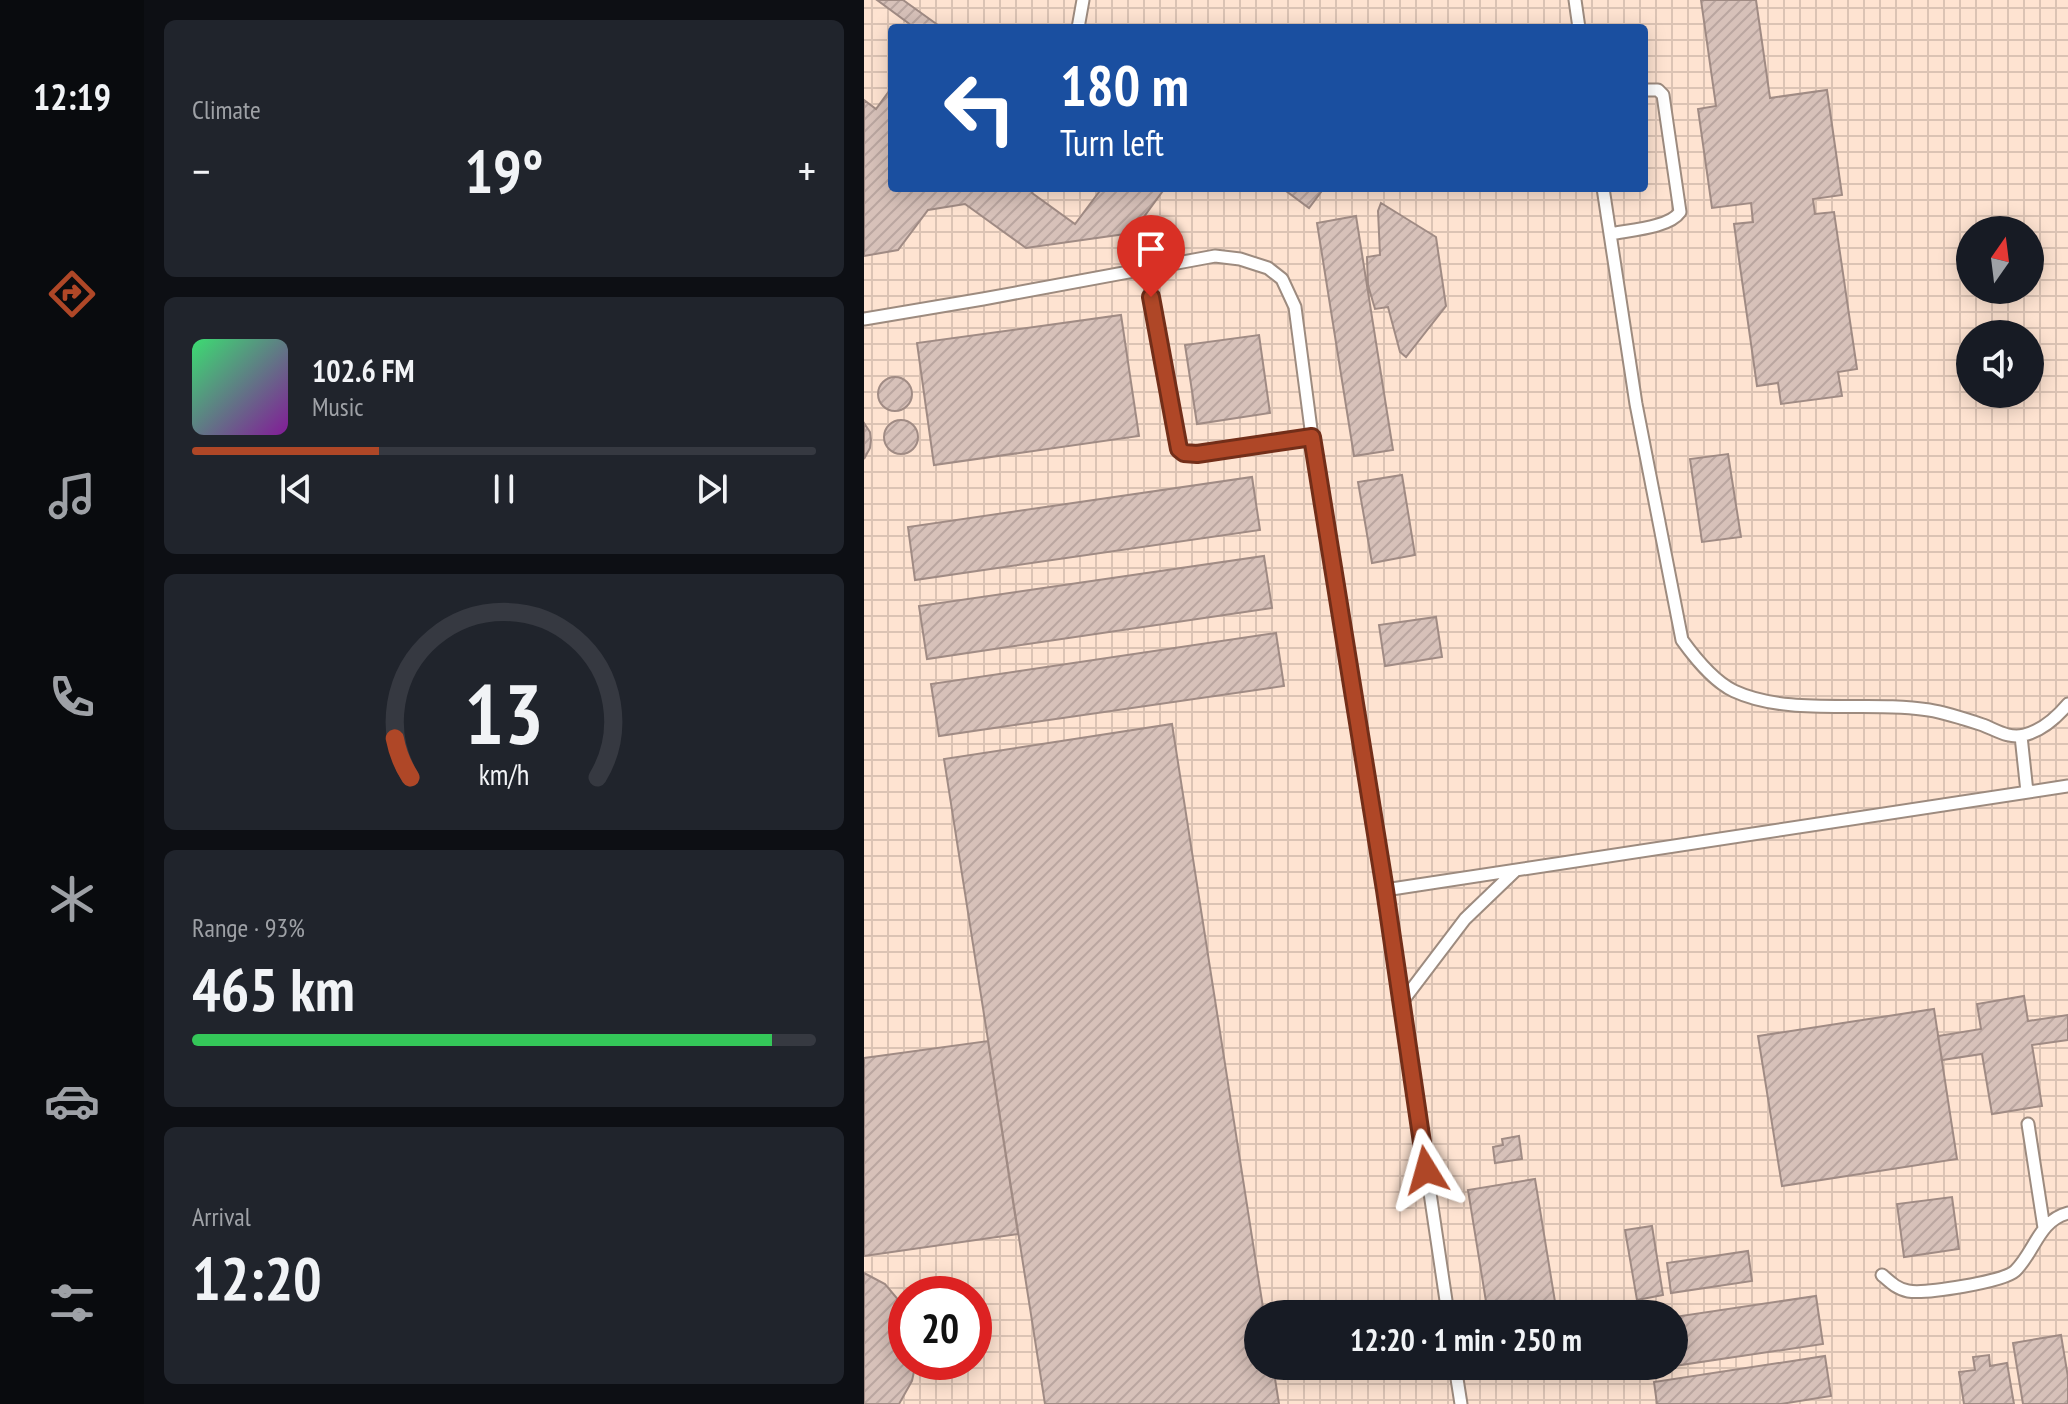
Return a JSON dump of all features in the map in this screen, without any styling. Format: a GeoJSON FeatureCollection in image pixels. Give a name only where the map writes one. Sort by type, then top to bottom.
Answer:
{"type":"FeatureCollection","features":[{"type":"Feature","properties":{"kind":"lane"},"geometry":{"type":"LineString","coordinates":[[1079,24],[1083,0]]}},
{"type":"Feature","properties":{"kind":"lane"},"geometry":{"type":"LineString","coordinates":[[1575,0],[1578,24]]}},
{"type":"Feature","properties":{"kind":"lane"},"geometry":{"type":"LineString","coordinates":[[1610,234],[1668,222],[1680,212],[1663,95],[1658,90],[1648,90]]}},
{"type":"Feature","properties":{"kind":"lane"},"geometry":{"type":"LineString","coordinates":[[1604,192],[1636,404],[1682,640],[1693,655],[1733,690],[1771,703],[1928,710],[2005,735],[2021,736],[2035,731],[2059,715],[2068,704]]}},
{"type":"Feature","properties":{"kind":"lane"},"geometry":{"type":"LineString","coordinates":[[864,319],[1215,256],[1240,259],[1268,268],[1282,279],[1295,307],[1312,437],[1385,890],[1446,1300]]}},
{"type":"Feature","properties":{"kind":"lane"},"geometry":{"type":"LineString","coordinates":[[1147,268],[1179,449],[1184,453],[1197,454],[1312,437]]}},
{"type":"Feature","properties":{"kind":"lane"},"geometry":{"type":"LineString","coordinates":[[2021,736],[2027,792]]}},
{"type":"Feature","properties":{"kind":"lane"},"geometry":{"type":"LineString","coordinates":[[1385,890],[2068,786]]}},
{"type":"Feature","properties":{"kind":"lane"},"geometry":{"type":"LineString","coordinates":[[1402,1002],[1465,919],[1516,869]]}},
{"type":"Feature","properties":{"kind":"lane"},"geometry":{"type":"LineString","coordinates":[[2028,1124],[2044,1228]]}},
{"type":"Feature","properties":{"kind":"lane"},"geometry":{"type":"LineString","coordinates":[[1882,1275],[1905,1291],[1918,1292],[1994,1281],[2013,1273],[2044,1228],[2068,1213]]}},
{"type":"Feature","properties":{"kind":"lane"},"geometry":{"type":"LineString","coordinates":[[1457,1380],[1461,1404]]}},
{"type":"Feature","properties":{"kind":"shaded area"},"geometry":{"type":"Polygon","coordinates":[[[864,0],[2068,0],[2068,1404],[864,1404],[864,0]]]}},
{"type":"Feature","properties":{"kind":"building"},"geometry":{"type":"Polygon","coordinates":[[[877,0],[903,0],[936,24],[910,24],[877,0]]]}},
{"type":"Feature","properties":{"kind":"building"},"geometry":{"type":"Polygon","coordinates":[[[1701,0],[1756,0],[1770,98],[1827,90],[1842,195],[1813,199],[1815,214],[1834,212],[1857,369],[1838,372],[1842,396],[1781,404],[1778,383],[1757,386],[1734,224],[1753,222],[1751,203],[1712,208],[1698,109],[1716,106],[1701,0]]]}},
{"type":"Feature","properties":{"kind":"building"},"geometry":{"type":"Polygon","coordinates":[[[888,92],[888,192],[1033,192],[1075,224],[1099,192],[1162,192],[1132,233],[1026,248],[965,204],[928,210],[898,250],[864,256],[864,100],[876,109],[888,92]]]}},
{"type":"Feature","properties":{"kind":"building"},"geometry":{"type":"Polygon","coordinates":[[[1287,192],[1321,192],[1309,208],[1287,192]]]}},
{"type":"Feature","properties":{"kind":"building"},"geometry":{"type":"Polygon","coordinates":[[[1381,203],[1436,237],[1446,306],[1406,357],[1400,352],[1388,307],[1375,309],[1368,285],[1367,257],[1380,255],[1378,211],[1381,203]]]}},
{"type":"Feature","properties":{"kind":"building"},"geometry":{"type":"Polygon","coordinates":[[[1356,216],[1393,450],[1354,456],[1317,223],[1356,216]]]}},
{"type":"Feature","properties":{"kind":"building"},"geometry":{"type":"Polygon","coordinates":[[[1121,315],[1139,436],[934,465],[917,343],[1121,315]]]}},
{"type":"Feature","properties":{"kind":"building"},"geometry":{"type":"Polygon","coordinates":[[[1259,335],[1270,413],[1197,424],[1185,345],[1259,335]]]}},
{"type":"Feature","properties":{"kind":"building"},"geometry":{"type":"Polygon","coordinates":[[[895,377],[907,382],[912,394],[907,406],[895,411],[883,406],[878,394],[883,382],[895,377]]]}},
{"type":"Feature","properties":{"kind":"building"},"geometry":{"type":"Polygon","coordinates":[[[901,420],[913,425],[918,437],[913,449],[901,454],[889,449],[884,437],[889,425],[901,420]]]}},
{"type":"Feature","properties":{"kind":"building"},"geometry":{"type":"Polygon","coordinates":[[[864,423],[871,440],[864,459],[864,423]]]}},
{"type":"Feature","properties":{"kind":"building"},"geometry":{"type":"Polygon","coordinates":[[[1728,454],[1741,537],[1702,542],[1690,459],[1728,454]]]}},
{"type":"Feature","properties":{"kind":"building"},"geometry":{"type":"Polygon","coordinates":[[[1402,475],[1415,555],[1372,563],[1358,482],[1402,475]]]}},
{"type":"Feature","properties":{"kind":"building"},"geometry":{"type":"Polygon","coordinates":[[[1252,477],[1260,530],[915,580],[908,527],[1252,477]]]}},
{"type":"Feature","properties":{"kind":"building"},"geometry":{"type":"Polygon","coordinates":[[[1264,556],[1272,608],[927,659],[919,606],[1264,556]]]}},
{"type":"Feature","properties":{"kind":"building"},"geometry":{"type":"Polygon","coordinates":[[[1436,617],[1442,657],[1385,666],[1379,625],[1436,617]]]}},
{"type":"Feature","properties":{"kind":"building"},"geometry":{"type":"Polygon","coordinates":[[[1276,633],[1284,686],[939,736],[931,684],[1276,633]]]}},
{"type":"Feature","properties":{"kind":"building"},"geometry":{"type":"Polygon","coordinates":[[[1172,724],[1262,1300],[1244,1300],[1244,1380],[1275,1380],[1279,1404],[1045,1404],[944,759],[1172,724]]]}},
{"type":"Feature","properties":{"kind":"building"},"geometry":{"type":"Polygon","coordinates":[[[2024,996],[2028,1021],[2068,1015],[2068,1040],[2032,1045],[2042,1106],[1992,1114],[1982,1054],[1942,1060],[1938,1036],[1981,1029],[1977,1004],[2024,996]]]}},
{"type":"Feature","properties":{"kind":"building"},"geometry":{"type":"Polygon","coordinates":[[[1934,1009],[1957,1159],[1782,1186],[1758,1036],[1934,1009]]]}},
{"type":"Feature","properties":{"kind":"building"},"geometry":{"type":"Polygon","coordinates":[[[988,1041],[1018,1234],[864,1256],[864,1058],[988,1041]]]}},
{"type":"Feature","properties":{"kind":"building"},"geometry":{"type":"Polygon","coordinates":[[[1519,1136],[1522,1159],[1495,1163],[1493,1147],[1503,1145],[1502,1139],[1519,1136]]]}},
{"type":"Feature","properties":{"kind":"building"},"geometry":{"type":"Polygon","coordinates":[[[1535,1179],[1555,1300],[1486,1300],[1468,1190],[1535,1179]]]}},
{"type":"Feature","properties":{"kind":"building"},"geometry":{"type":"Polygon","coordinates":[[[1952,1197],[1959,1249],[1904,1257],[1897,1204],[1952,1197]]]}},
{"type":"Feature","properties":{"kind":"building"},"geometry":{"type":"Polygon","coordinates":[[[1652,1226],[1663,1295],[1637,1300],[1625,1230],[1652,1226]]]}},
{"type":"Feature","properties":{"kind":"building"},"geometry":{"type":"Polygon","coordinates":[[[1748,1251],[1752,1281],[1671,1293],[1667,1263],[1748,1251]]]}},
{"type":"Feature","properties":{"kind":"building"},"geometry":{"type":"Polygon","coordinates":[[[864,1273],[888,1288],[888,1380],[912,1380],[899,1404],[864,1404],[864,1273]]]}},
{"type":"Feature","properties":{"kind":"building"},"geometry":{"type":"Polygon","coordinates":[[[1816,1296],[1823,1344],[1688,1364],[1688,1315],[1816,1296]]]}},
{"type":"Feature","properties":{"kind":"building"},"geometry":{"type":"Polygon","coordinates":[[[2061,1335],[2068,1377],[2068,1404],[2023,1404],[2013,1343],[2061,1335]]]}},
{"type":"Feature","properties":{"kind":"building"},"geometry":{"type":"Polygon","coordinates":[[[1989,1355],[1990,1366],[2007,1363],[2014,1404],[1964,1404],[1959,1372],[1975,1370],[1973,1357],[1989,1355]]]}},
{"type":"Feature","properties":{"kind":"building"},"geometry":{"type":"Polygon","coordinates":[[[1825,1356],[1831,1396],[1781,1404],[1657,1404],[1654,1382],[1688,1380],[1688,1377],[1825,1356]]]}},
{"type":"Feature","properties":{"kind":"route"},"geometry":{"type":"LineString","coordinates":[[1151,297],[1179,449],[1184,453],[1197,454],[1312,437],[1385,890],[1426,1170]]}}]}
